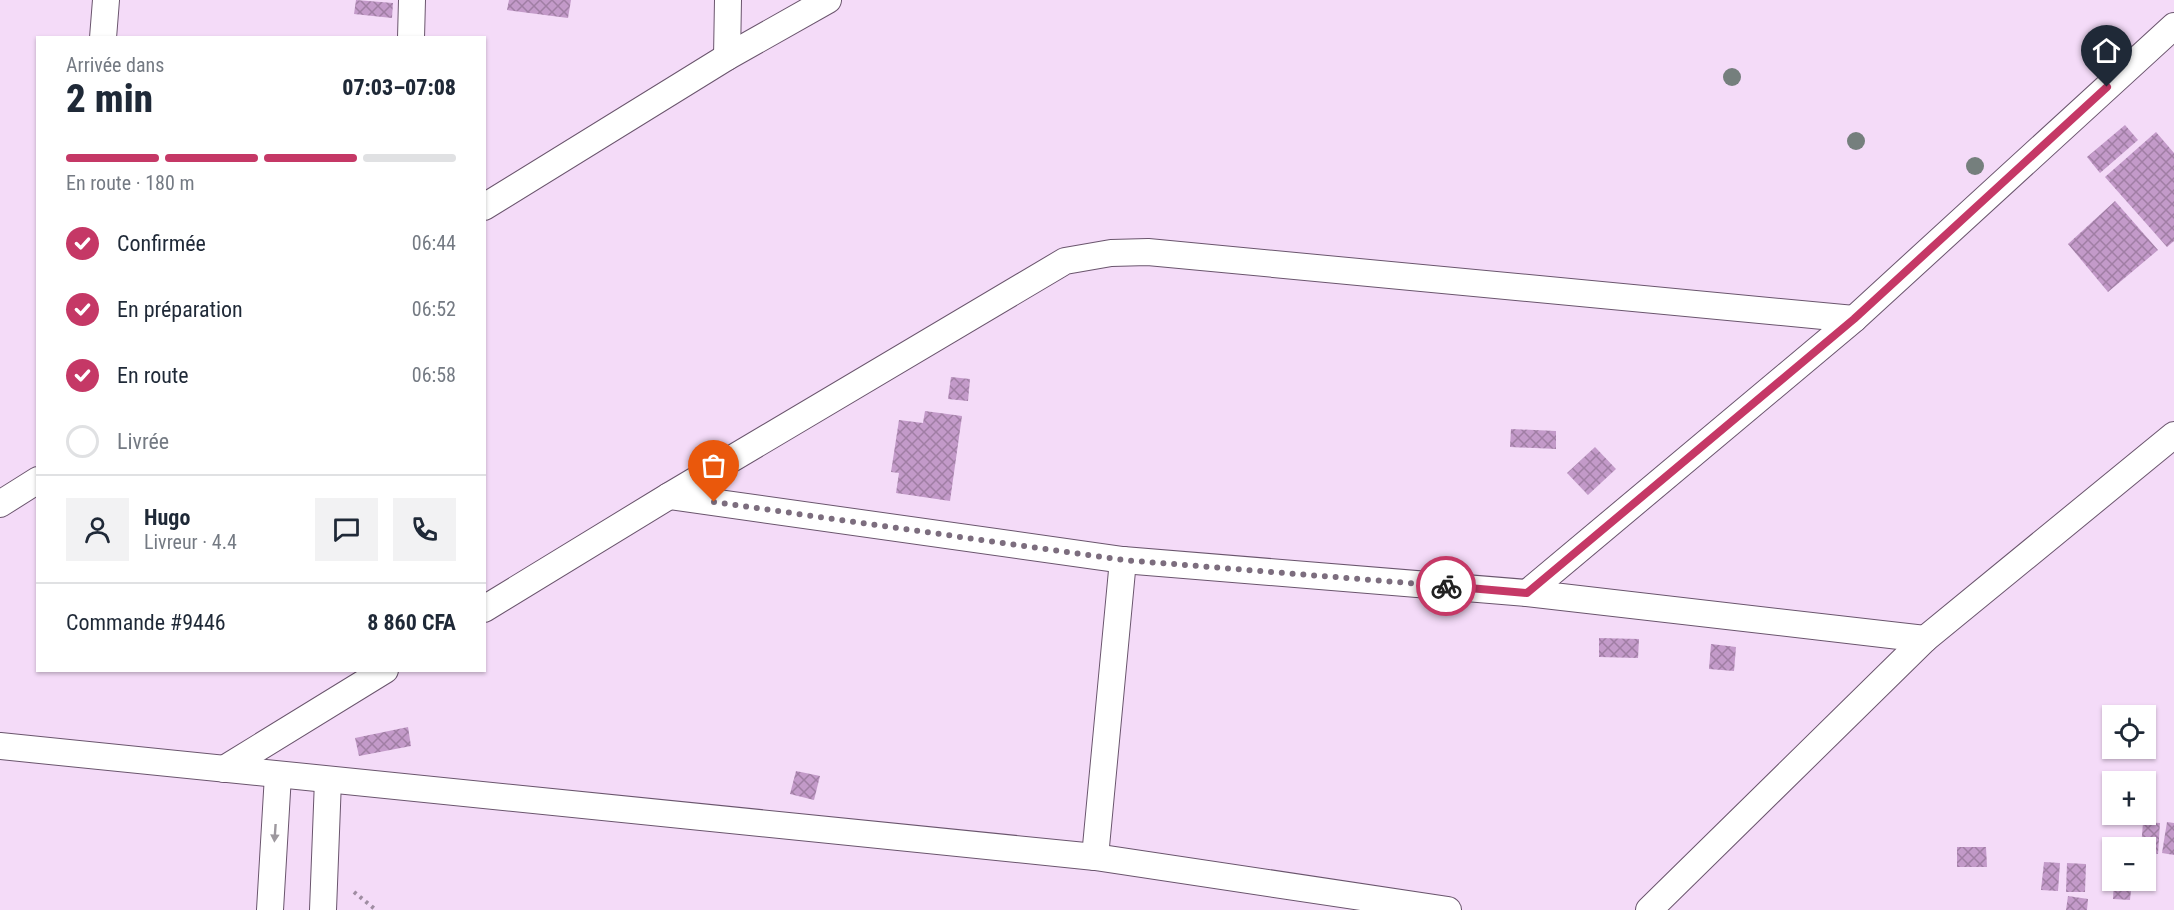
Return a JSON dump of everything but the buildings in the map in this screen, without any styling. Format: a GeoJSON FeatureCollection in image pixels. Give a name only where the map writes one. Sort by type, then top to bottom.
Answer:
{"type":"FeatureCollection","features":[{"type":"Feature","properties":{"kind":"street"},"geometry":{"type":"LineString","coordinates":[[103,36],[106,0]]}},
{"type":"Feature","properties":{"kind":"street"},"geometry":{"type":"LineString","coordinates":[[411,36],[412,0]]}},
{"type":"Feature","properties":{"kind":"street"},"geometry":{"type":"LineString","coordinates":[[727,57],[728,0]]}},
{"type":"Feature","properties":{"kind":"street"},"geometry":{"type":"LineString","coordinates":[[486,206],[727,57],[828,0]]}},
{"type":"Feature","properties":{"kind":"street"},"geometry":{"type":"LineString","coordinates":[[1527,593],[1854,319],[2174,26]]}},
{"type":"Feature","properties":{"kind":"street"},"geometry":{"type":"LineString","coordinates":[[486,608],[669,496],[1065,261],[1111,253],[1172,254],[1854,319]]}},
{"type":"Feature","properties":{"kind":"street"},"geometry":{"type":"LineString","coordinates":[[1649,910],[1925,639],[2174,435]]}},
{"type":"Feature","properties":{"kind":"street"},"geometry":{"type":"LineString","coordinates":[[0,504],[36,481]]}},
{"type":"Feature","properties":{"kind":"street"},"geometry":{"type":"LineString","coordinates":[[669,496],[1123,560],[1527,593],[1925,639]]}},
{"type":"Feature","properties":{"kind":"street"},"geometry":{"type":"LineString","coordinates":[[1095,857],[1123,560]]}},
{"type":"Feature","properties":{"kind":"street"},"geometry":{"type":"LineString","coordinates":[[224,769],[382,672]]}},
{"type":"Feature","properties":{"kind":"street"},"geometry":{"type":"LineString","coordinates":[[0,746],[1095,857],[1448,910]]}},
{"type":"Feature","properties":{"kind":"street"},"geometry":{"type":"LineString","coordinates":[[270,910],[278,775]]}},
{"type":"Feature","properties":{"kind":"street"},"geometry":{"type":"LineString","coordinates":[[323,910],[328,780]]}},
{"type":"Feature","properties":{"kind":"way so far"},"geometry":{"type":"LineString","coordinates":[[714,502],[1123,560],[1446,586]]}},
{"type":"Feature","properties":{"kind":"route"},"geometry":{"type":"LineString","coordinates":[[1446,586],[1527,593],[1854,319],[2107,87]]}}]}
